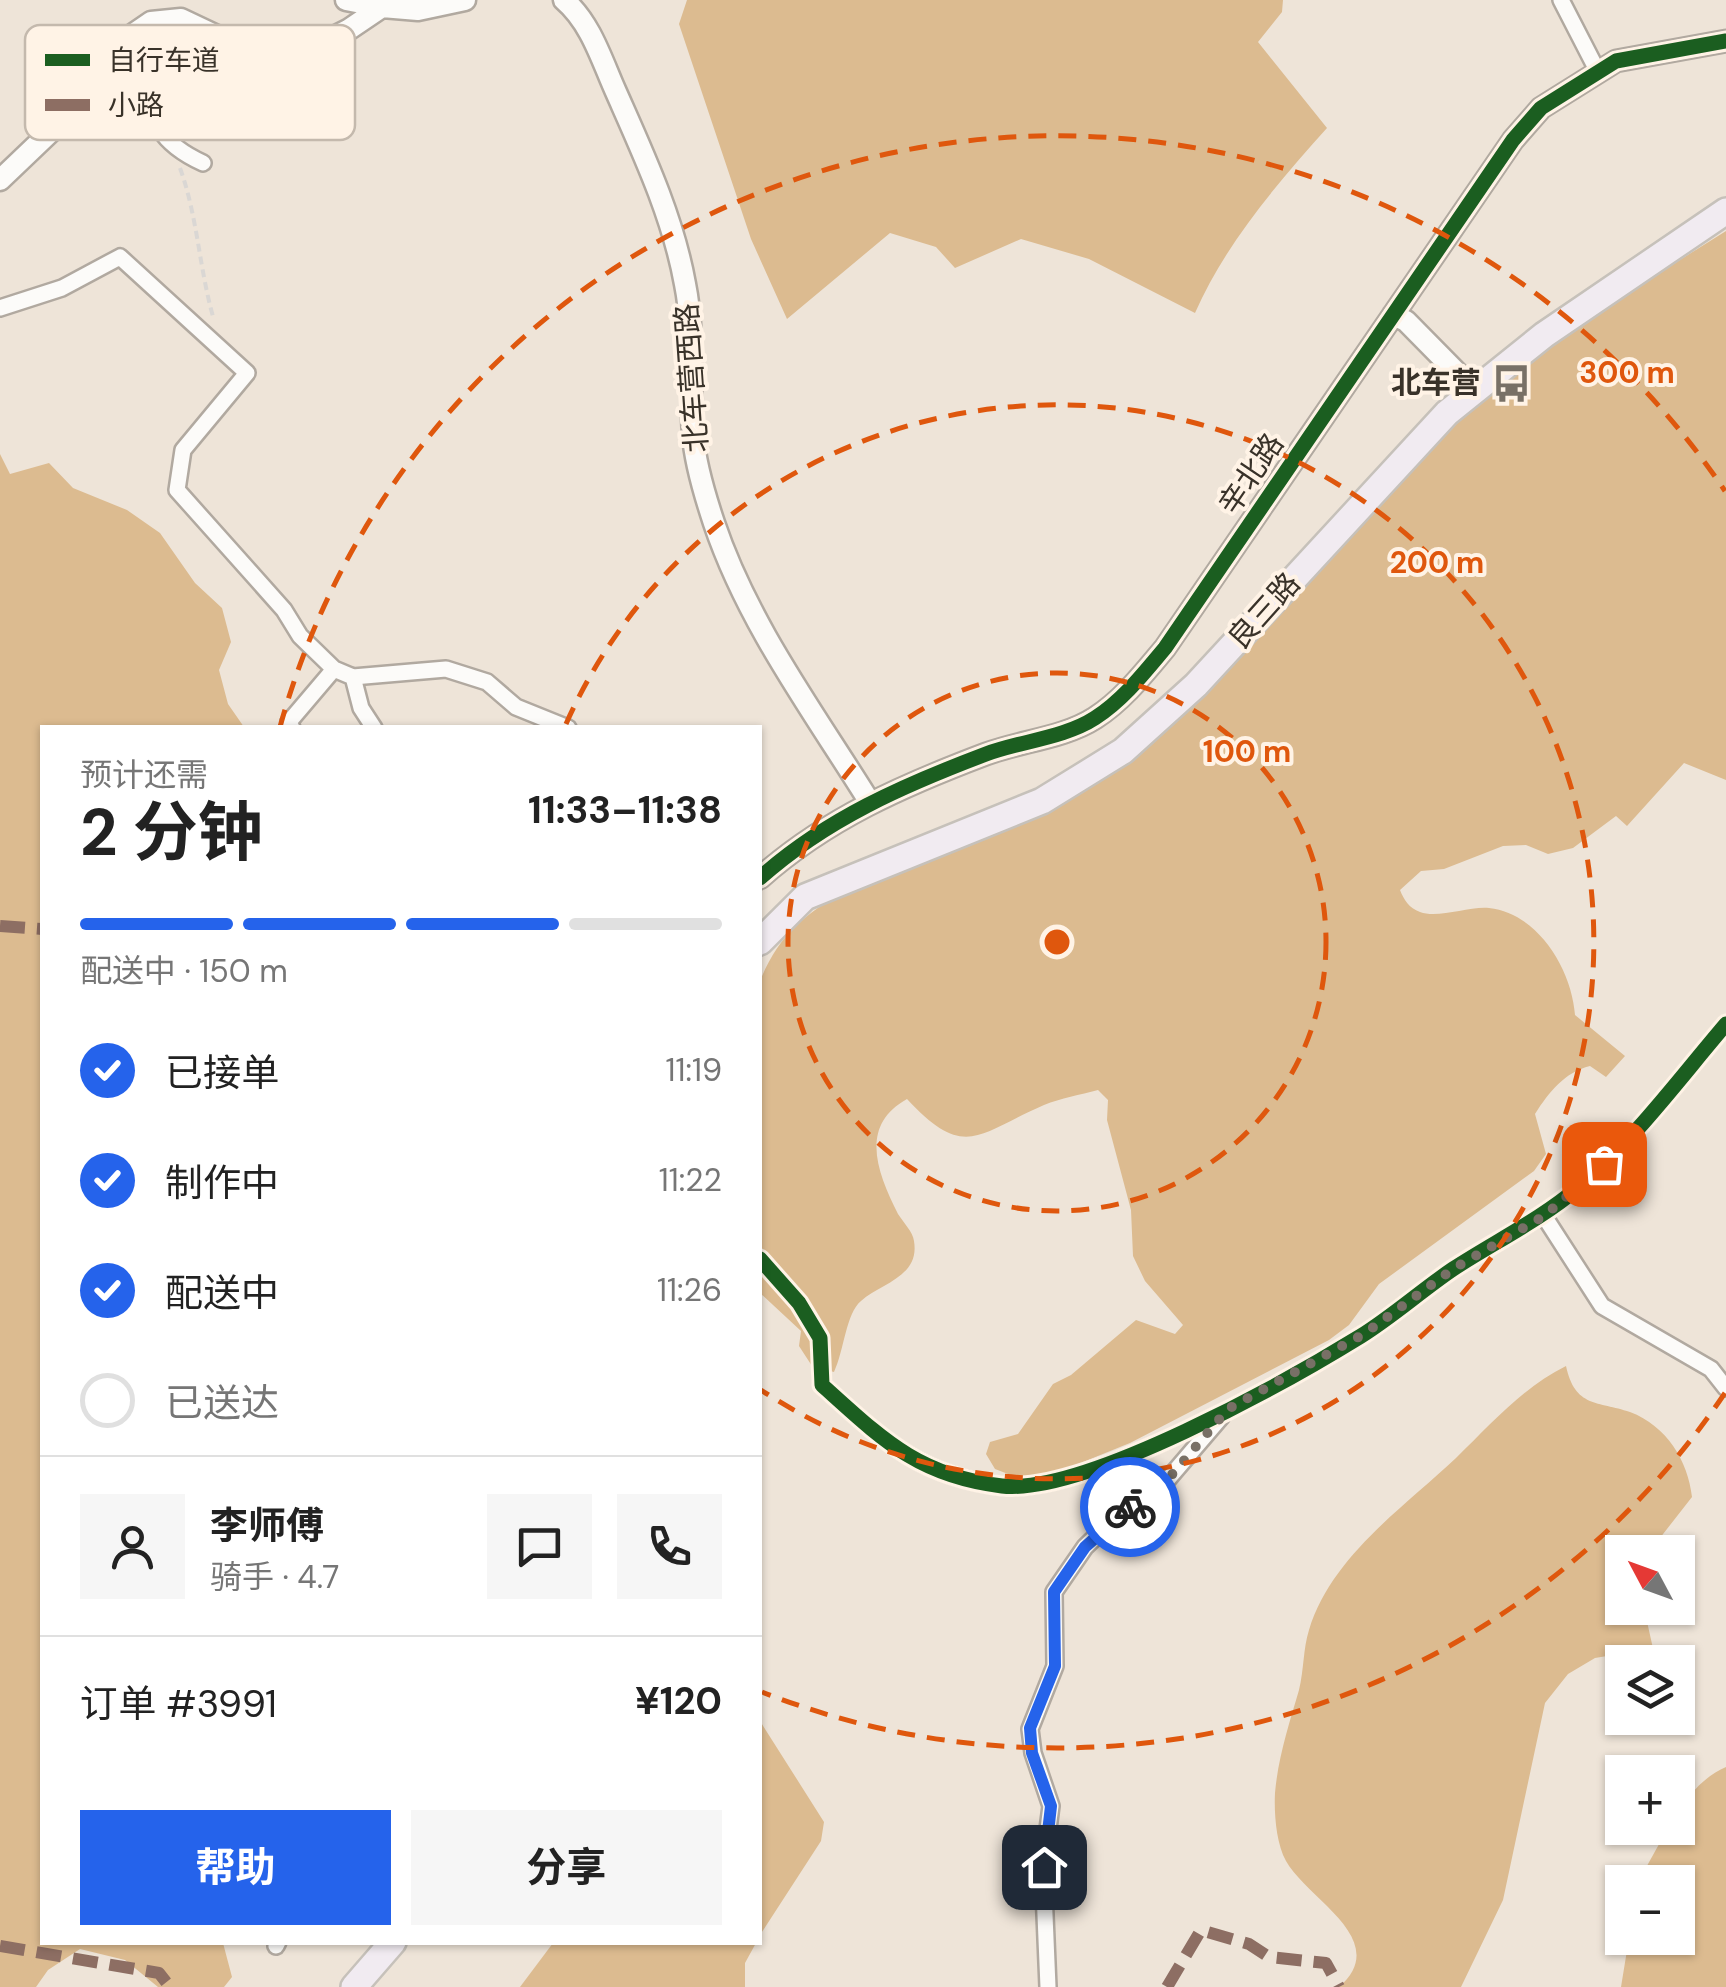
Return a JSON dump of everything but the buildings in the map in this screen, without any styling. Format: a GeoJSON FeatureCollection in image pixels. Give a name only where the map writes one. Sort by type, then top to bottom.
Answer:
{"type":"FeatureCollection","features":[{"type":"Feature","properties":{"kind":"main road","name":"良三路"},"geometry":{"type":"LineString","coordinates":[[762,940],[805,896],[1042,801],[1123,751],[1196,685],[1419,439],[1532,344],[1726,210]]}},
{"type":"Feature","properties":{"kind":"main road"},"geometry":{"type":"LineString","coordinates":[[354,1987],[391,1945]]}},
{"type":"Feature","properties":{"kind":"street"},"geometry":{"type":"LineString","coordinates":[[346,0],[418,10],[465,0]]}},
{"type":"Feature","properties":{"kind":"street","name":"北车营西路"},"geometry":{"type":"LineString","coordinates":[[564,0],[580,16],[606,71],[650,170],[675,244],[685,282],[692,345],[693,438],[715,526],[756,622],[869,801]]}},
{"type":"Feature","properties":{"kind":"street"},"geometry":{"type":"LineString","coordinates":[[1561,0],[1598,70]]}},
{"type":"Feature","properties":{"kind":"street"},"geometry":{"type":"LineString","coordinates":[[355,25],[382,7]]}},
{"type":"Feature","properties":{"kind":"street"},"geometry":{"type":"LineString","coordinates":[[147,25],[181,19],[194,25]]}},
{"type":"Feature","properties":{"kind":"street","name":"辛北路"},"geometry":{"type":"LineString","coordinates":[[762,876],[784,857],[869,801],[986,754],[1072,729],[1117,700],[1166,648],[1513,140],[1540,108],[1598,70],[1638,55],[1726,42]]}},
{"type":"Feature","properties":{"kind":"street"},"geometry":{"type":"LineString","coordinates":[[0,180],[43,140]]}},
{"type":"Feature","properties":{"kind":"street"},"geometry":{"type":"LineString","coordinates":[[168,140],[174,150],[203,164]]}},
{"type":"Feature","properties":{"kind":"street"},"geometry":{"type":"LineString","coordinates":[[0,308],[62,288],[120,257],[247,373],[183,450],[177,490],[284,610],[300,636],[334,670],[353,677],[446,670],[486,682],[516,707],[561,725]]}},
{"type":"Feature","properties":{"kind":"street"},"geometry":{"type":"LineString","coordinates":[[1393,315],[1415,330],[1474,390]]}},
{"type":"Feature","properties":{"kind":"street"},"geometry":{"type":"LineString","coordinates":[[290,725],[288,722],[334,670]]}},
{"type":"Feature","properties":{"kind":"street"},"geometry":{"type":"LineString","coordinates":[[353,677],[361,708],[372,725]]}},
{"type":"Feature","properties":{"kind":"street"},"geometry":{"type":"LineString","coordinates":[[762,1261],[799,1303],[820,1338],[822,1385],[895,1451],[952,1477],[1007,1487],[1068,1480],[1228,1409],[1364,1334],[1453,1269],[1544,1216],[1625,1143],[1726,1024]]}},
{"type":"Feature","properties":{"kind":"street"},"geometry":{"type":"LineString","coordinates":[[1544,1216],[1602,1306],[1711,1368],[1726,1388]]}},
{"type":"Feature","properties":{"kind":"street"},"geometry":{"type":"LineString","coordinates":[[1048,1987],[1044,1867],[1051,1806],[1032,1753],[1030,1728],[1055,1666],[1054,1592],[1085,1547],[1122,1512],[1163,1485],[1228,1409]]}},
{"type":"Feature","properties":{"kind":"path"},"geometry":{"type":"LineString","coordinates":[[174,150],[190,195],[200,240],[203,283],[220,347]]}},
{"type":"Feature","properties":{"kind":"shaded area"},"geometry":{"type":"Polygon","coordinates":[[[687,0],[1283,0],[1282,12],[1258,42],[1327,128],[1237,239],[1195,313],[1089,259],[1021,239],[955,268],[936,247],[890,233],[787,319],[751,239],[679,24],[687,0]]]}},
{"type":"Feature","properties":{"kind":"shaded area"},"geometry":{"type":"Polygon","coordinates":[[[1726,231],[1726,780],[1684,763],[1627,826],[1616,816],[1573,848],[1548,854],[1526,845],[1503,846],[1444,869],[1421,871],[1400,890],[1407,903],[1427,914],[1489,908],[1523,920],[1549,946],[1559,963],[1575,1015],[1625,1056],[1606,1077],[1590,1066],[1558,1084],[1535,1114],[1546,1154],[1534,1171],[1379,1284],[1349,1325],[1329,1340],[1130,1443],[1051,1475],[1019,1478],[995,1469],[986,1454],[990,1442],[1018,1434],[1053,1384],[1071,1375],[1136,1320],[1175,1334],[1183,1325],[1145,1281],[1133,1256],[1131,1210],[1107,1120],[1108,1100],[1098,1090],[1050,1103],[973,1136],[944,1130],[907,1099],[882,1123],[877,1152],[884,1183],[913,1238],[911,1263],[856,1307],[834,1372],[812,1366],[799,1346],[801,1331],[762,1295],[762,976],[784,939],[804,918],[845,892],[1148,745],[1240,656],[1462,409],[1600,310],[1726,231]]]}},
{"type":"Feature","properties":{"kind":"shaded area"},"geometry":{"type":"Polygon","coordinates":[[[0,454],[10,474],[49,463],[73,488],[127,510],[160,533],[195,583],[222,608],[231,642],[219,670],[228,704],[243,725],[40,725],[40,1945],[224,1945],[232,1977],[224,1987],[158,1987],[125,1960],[80,1949],[48,1970],[36,1987],[0,1987],[0,454]]]}},
{"type":"Feature","properties":{"kind":"shaded area"},"geometry":{"type":"Polygon","coordinates":[[[1566,1366],[1575,1389],[1589,1401],[1630,1412],[1655,1426],[1673,1446],[1686,1470],[1692,1497],[1662,1535],[1605,1535],[1605,1625],[1648,1625],[1652,1645],[1605,1645],[1605,1656],[1568,1674],[1545,1703],[1503,1900],[1461,1987],[1339,1987],[1353,1970],[1356,1953],[1351,1936],[1286,1861],[1275,1819],[1279,1767],[1299,1690],[1309,1630],[1334,1579],[1371,1535],[1494,1420],[1566,1366]]]}},
{"type":"Feature","properties":{"kind":"shaded area"},"geometry":{"type":"Polygon","coordinates":[[[762,1724],[824,1822],[821,1841],[762,1932],[762,1724]]]}},
{"type":"Feature","properties":{"kind":"shaded area"},"geometry":{"type":"Polygon","coordinates":[[[1726,1767],[1726,1987],[1621,1987],[1626,1955],[1695,1955],[1695,1865],[1647,1865],[1659,1845],[1695,1845],[1695,1789],[1726,1767]]]}},
{"type":"Feature","properties":{"kind":"shaded area"},"geometry":{"type":"Polygon","coordinates":[[[551,1945],[755,1945],[745,1963],[745,1987],[520,1987],[551,1945]]]}},
{"type":"Feature","properties":{"kind":"marked path"},"geometry":{"type":"LineString","coordinates":[[0,926],[40,929]]}},
{"type":"Feature","properties":{"kind":"marked path"},"geometry":{"type":"LineString","coordinates":[[1167,1987],[1201,1930],[1249,1944],[1269,1957],[1326,1963],[1339,1987]]}},
{"type":"Feature","properties":{"kind":"marked path"},"geometry":{"type":"LineString","coordinates":[[0,1946],[159,1973],[170,1987]]}},
{"type":"Feature","properties":{"kind":"cycle path"},"geometry":{"type":"LineString","coordinates":[[762,876],[812,838],[867,806],[986,754],[1083,725],[1115,703],[1165,648],[1513,140],[1541,108],[1616,61],[1726,41]]}},
{"type":"Feature","properties":{"kind":"cycle path"},"geometry":{"type":"LineString","coordinates":[[762,1261],[799,1303],[820,1338],[822,1385],[903,1452],[947,1474],[1002,1486],[1038,1484],[1083,1473],[1185,1431],[1286,1380],[1373,1328],[1453,1269],[1564,1199],[1638,1129],[1726,1024]]}},
{"type":"Feature","properties":{"kind":"way so far"},"geometry":{"type":"LineString","coordinates":[[1130,1507],[1163,1485],[1228,1409],[1364,1334],[1453,1269],[1544,1216],[1604,1164]]}},
{"type":"Feature","properties":{"kind":"place","name":"北车营"},"geometry":{"type":"Point","coordinates":[1511,383]}},
{"type":"Feature","properties":{"kind":"route"},"geometry":{"type":"LineString","coordinates":[[1044,1867],[1051,1806],[1032,1753],[1030,1728],[1055,1666],[1054,1592],[1085,1547],[1130,1507]]}}]}
